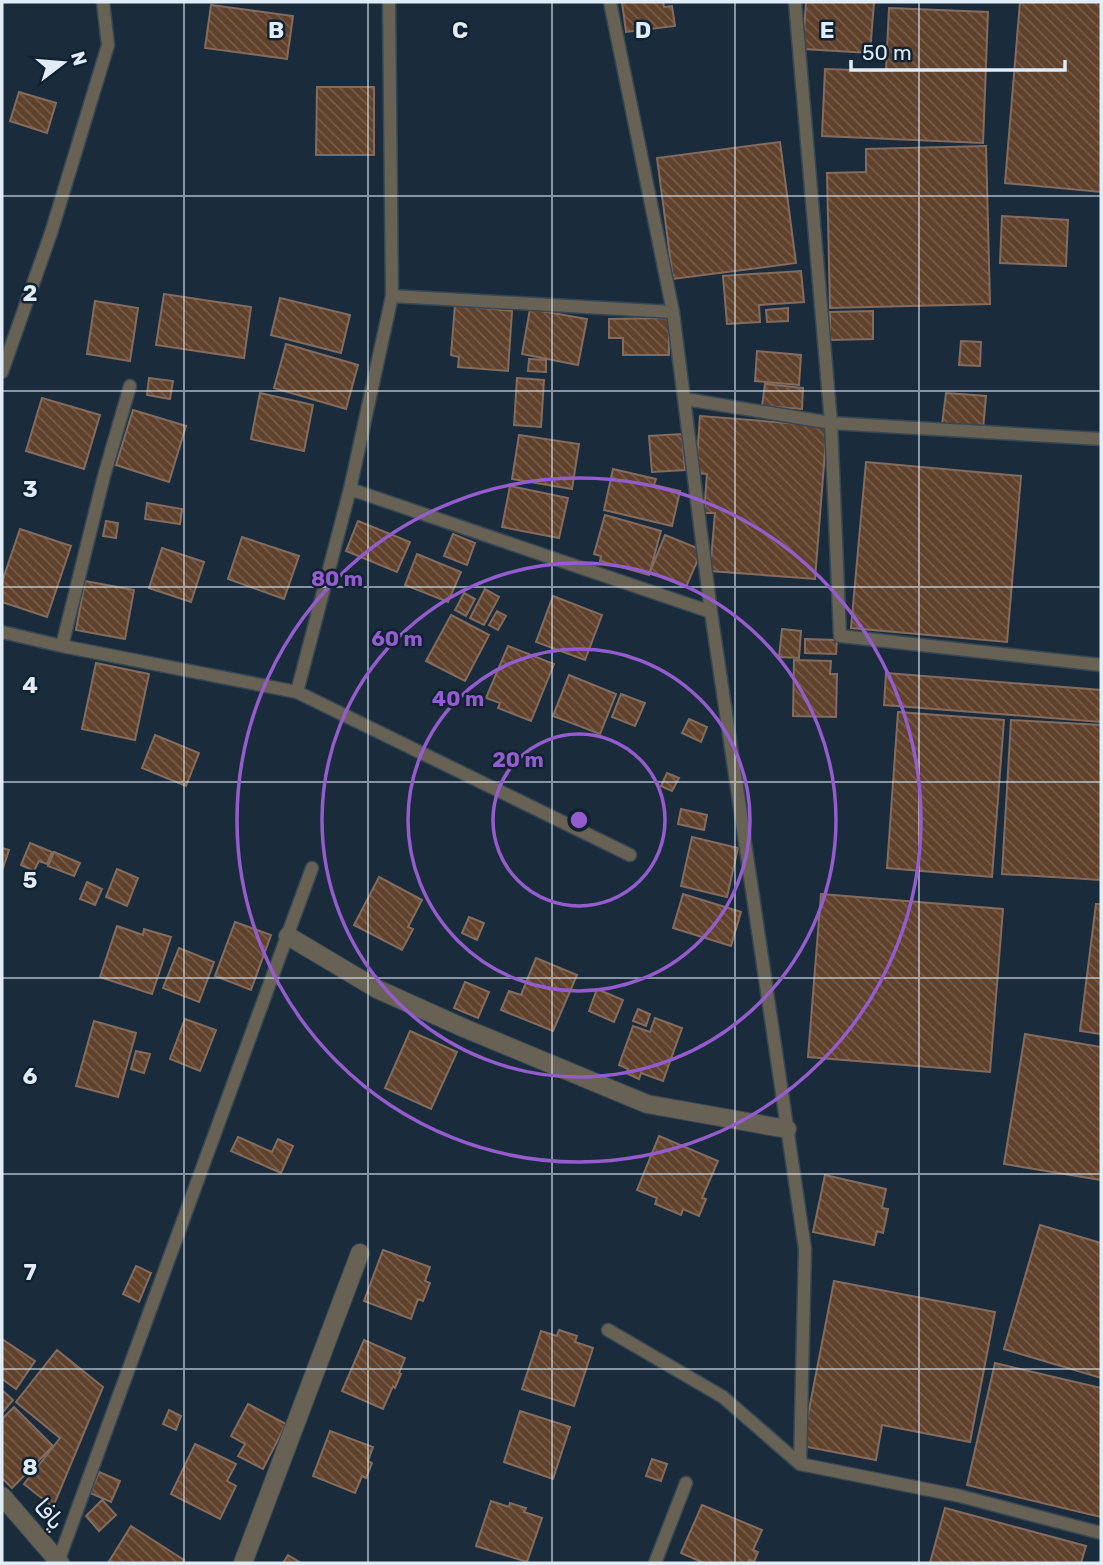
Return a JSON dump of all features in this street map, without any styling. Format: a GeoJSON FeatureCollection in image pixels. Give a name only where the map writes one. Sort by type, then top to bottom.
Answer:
{"type":"FeatureCollection","features":[{"type":"Feature","properties":{"kind":"street"},"geometry":{"type":"LineString","coordinates":[[288,936],[377,989],[647,1104],[788,1129]]}},
{"type":"Feature","properties":{"kind":"street"},"geometry":{"type":"LineString","coordinates":[[243,1563],[360,1253]]}},
{"type":"Feature","properties":{"kind":"street","name":"يافا"},"geometry":{"type":"LineString","coordinates":[[2,1496],[59,1563]]}},
{"type":"Feature","properties":{"kind":"lane"},"geometry":{"type":"LineString","coordinates":[[2,372],[51,233],[108,46],[103,2]]}},
{"type":"Feature","properties":{"kind":"lane"},"geometry":{"type":"LineString","coordinates":[[297,692],[350,489],[392,296],[389,2]]}},
{"type":"Feature","properties":{"kind":"lane"},"geometry":{"type":"LineString","coordinates":[[610,2],[673,312],[711,612],[805,1249],[800,1464]]}},
{"type":"Feature","properties":{"kind":"lane"},"geometry":{"type":"LineString","coordinates":[[795,2],[831,423],[840,636],[1101,665]]}},
{"type":"Feature","properties":{"kind":"lane"},"geometry":{"type":"LineString","coordinates":[[392,296],[673,312]]}},
{"type":"Feature","properties":{"kind":"lane"},"geometry":{"type":"LineString","coordinates":[[62,646],[104,476],[130,386]]}},
{"type":"Feature","properties":{"kind":"lane"},"geometry":{"type":"LineString","coordinates":[[685,399],[831,423],[1101,439]]}},
{"type":"Feature","properties":{"kind":"lane"},"geometry":{"type":"LineString","coordinates":[[350,489],[711,612]]}},
{"type":"Feature","properties":{"kind":"lane"},"geometry":{"type":"LineString","coordinates":[[2,632],[297,692],[630,855]]}},
{"type":"Feature","properties":{"kind":"lane"},"geometry":{"type":"LineString","coordinates":[[59,1563],[312,868]]}},
{"type":"Feature","properties":{"kind":"lane"},"geometry":{"type":"LineString","coordinates":[[608,1330],[723,1397],[800,1464],[960,1496],[1101,1532]]}},
{"type":"Feature","properties":{"kind":"lane"},"geometry":{"type":"LineString","coordinates":[[655,1563],[686,1483]]}},
{"type":"Feature","properties":{"kind":"building"},"geometry":{"type":"Polygon","coordinates":[[[622,2],[663,2],[664,7],[672,6],[675,26],[626,32],[622,2]]]}},
{"type":"Feature","properties":{"kind":"building"},"geometry":{"type":"Polygon","coordinates":[[[806,2],[874,2],[870,53],[803,49],[806,2]]]}},
{"type":"Feature","properties":{"kind":"building"},"geometry":{"type":"Polygon","coordinates":[[[1020,2],[1101,2],[1101,192],[1005,183],[1020,2]]]}},
{"type":"Feature","properties":{"kind":"building"},"geometry":{"type":"Polygon","coordinates":[[[211,5],[293,16],[287,59],[205,48],[211,5]]]}},
{"type":"Feature","properties":{"kind":"building"},"geometry":{"type":"Polygon","coordinates":[[[889,8],[988,12],[983,143],[822,136],[825,69],[886,71],[889,8]]]}},
{"type":"Feature","properties":{"kind":"building"},"geometry":{"type":"Polygon","coordinates":[[[317,87],[374,87],[374,155],[316,155],[317,87]]]}},
{"type":"Feature","properties":{"kind":"building"},"geometry":{"type":"Polygon","coordinates":[[[19,92],[56,103],[47,133],[10,121],[19,92]]]}},
{"type":"Feature","properties":{"kind":"building"},"geometry":{"type":"Polygon","coordinates":[[[780,142],[796,263],[673,279],[657,158],[780,142]]]}},
{"type":"Feature","properties":{"kind":"building"},"geometry":{"type":"Polygon","coordinates":[[[986,146],[990,304],[830,308],[827,173],[866,172],[866,149],[986,146]]]}},
{"type":"Feature","properties":{"kind":"building"},"geometry":{"type":"Polygon","coordinates":[[[1002,216],[1068,220],[1066,266],[1000,263],[1002,216]]]}},
{"type":"Feature","properties":{"kind":"building"},"geometry":{"type":"Polygon","coordinates":[[[801,271],[804,302],[759,305],[760,322],[727,324],[723,276],[801,271]]]}},
{"type":"Feature","properties":{"kind":"building"},"geometry":{"type":"Polygon","coordinates":[[[164,294],[251,307],[244,358],[156,345],[164,294]]]}},
{"type":"Feature","properties":{"kind":"building"},"geometry":{"type":"Polygon","coordinates":[[[280,298],[350,315],[341,353],[271,335],[280,298]]]}},
{"type":"Feature","properties":{"kind":"building"},"geometry":{"type":"Polygon","coordinates":[[[95,301],[138,308],[130,361],[87,354],[95,301]]]}},
{"type":"Feature","properties":{"kind":"building"},"geometry":{"type":"Polygon","coordinates":[[[455,305],[512,311],[508,371],[458,367],[459,357],[451,355],[455,305]]]}},
{"type":"Feature","properties":{"kind":"building"},"geometry":{"type":"Polygon","coordinates":[[[788,308],[788,321],[767,322],[766,310],[788,308]]]}},
{"type":"Feature","properties":{"kind":"building"},"geometry":{"type":"Polygon","coordinates":[[[530,309],[587,319],[578,365],[522,354],[530,309]]]}},
{"type":"Feature","properties":{"kind":"building"},"geometry":{"type":"Polygon","coordinates":[[[873,311],[873,339],[830,340],[830,312],[873,311]]]}},
{"type":"Feature","properties":{"kind":"building"},"geometry":{"type":"Polygon","coordinates":[[[669,318],[669,355],[623,355],[623,338],[609,338],[609,319],[669,318]]]}},
{"type":"Feature","properties":{"kind":"building"},"geometry":{"type":"Polygon","coordinates":[[[961,341],[981,342],[980,366],[959,365],[961,341]]]}},
{"type":"Feature","properties":{"kind":"building"},"geometry":{"type":"Polygon","coordinates":[[[286,344],[358,365],[346,409],[274,388],[286,344]]]}},
{"type":"Feature","properties":{"kind":"building"},"geometry":{"type":"Polygon","coordinates":[[[757,351],[801,355],[799,385],[755,381],[757,351]]]}},
{"type":"Feature","properties":{"kind":"building"},"geometry":{"type":"Polygon","coordinates":[[[529,359],[546,360],[546,372],[528,371],[529,359]]]}},
{"type":"Feature","properties":{"kind":"building"},"geometry":{"type":"Polygon","coordinates":[[[149,378],[173,381],[170,399],[147,395],[149,378]]]}},
{"type":"Feature","properties":{"kind":"building"},"geometry":{"type":"Polygon","coordinates":[[[517,378],[544,380],[541,427],[514,425],[517,378]]]}},
{"type":"Feature","properties":{"kind":"building"},"geometry":{"type":"Polygon","coordinates":[[[765,384],[803,388],[802,409],[762,406],[765,384]]]}},
{"type":"Feature","properties":{"kind":"building"},"geometry":{"type":"Polygon","coordinates":[[[260,393],[313,405],[304,451],[251,439],[260,393]]]}},
{"type":"Feature","properties":{"kind":"building"},"geometry":{"type":"Polygon","coordinates":[[[946,393],[986,396],[983,429],[942,425],[946,393]]]}},
{"type":"Feature","properties":{"kind":"building"},"geometry":{"type":"Polygon","coordinates":[[[42,398],[100,415],[84,469],[26,451],[42,398]]]}},
{"type":"Feature","properties":{"kind":"building"},"geometry":{"type":"Polygon","coordinates":[[[133,410],[186,426],[169,482],[116,465],[133,410]]]}},
{"type":"Feature","properties":{"kind":"building"},"geometry":{"type":"Polygon","coordinates":[[[700,416],[827,426],[815,579],[710,571],[715,513],[704,513],[707,474],[696,473],[700,416]]]}},
{"type":"Feature","properties":{"kind":"building"},"geometry":{"type":"Polygon","coordinates":[[[682,434],[685,470],[652,472],[649,436],[682,434]]]}},
{"type":"Feature","properties":{"kind":"building"},"geometry":{"type":"Polygon","coordinates":[[[519,435],[579,444],[572,489],[512,479],[519,435]]]}},
{"type":"Feature","properties":{"kind":"building"},"geometry":{"type":"Polygon","coordinates":[[[866,462],[1021,476],[1007,642],[851,628],[866,462]]]}},
{"type":"Feature","properties":{"kind":"building"},"geometry":{"type":"Polygon","coordinates":[[[613,469],[656,479],[654,485],[680,491],[672,526],[604,510],[613,469]]]}},
{"type":"Feature","properties":{"kind":"building"},"geometry":{"type":"Polygon","coordinates":[[[510,486],[568,498],[559,538],[502,527],[510,486]]]}},
{"type":"Feature","properties":{"kind":"building"},"geometry":{"type":"Polygon","coordinates":[[[147,503],[182,509],[180,524],[145,519],[147,503]]]}},
{"type":"Feature","properties":{"kind":"building"},"geometry":{"type":"Polygon","coordinates":[[[605,515],[661,531],[649,575],[600,561],[601,556],[594,554],[605,515]]]}},
{"type":"Feature","properties":{"kind":"building"},"geometry":{"type":"Polygon","coordinates":[[[106,521],[118,523],[116,538],[103,536],[106,521]]]}},
{"type":"Feature","properties":{"kind":"building"},"geometry":{"type":"Polygon","coordinates":[[[358,521],[410,542],[397,572],[346,551],[358,521]]]}},
{"type":"Feature","properties":{"kind":"building"},"geometry":{"type":"Polygon","coordinates":[[[20,529],[71,546],[47,617],[2,602],[2,582],[20,529]]]}},
{"type":"Feature","properties":{"kind":"building"},"geometry":{"type":"Polygon","coordinates":[[[453,534],[475,543],[467,565],[444,556],[453,534]]]}},
{"type":"Feature","properties":{"kind":"building"},"geometry":{"type":"Polygon","coordinates":[[[665,535],[702,550],[686,587],[650,572],[665,535]]]}},
{"type":"Feature","properties":{"kind":"building"},"geometry":{"type":"Polygon","coordinates":[[[242,537],[299,556],[284,599],[228,579],[242,537]]]}},
{"type":"Feature","properties":{"kind":"building"},"geometry":{"type":"Polygon","coordinates":[[[162,548],[204,562],[191,602],[149,588],[162,548]]]}},
{"type":"Feature","properties":{"kind":"building"},"geometry":{"type":"Polygon","coordinates":[[[417,554],[461,572],[448,602],[405,585],[417,554]]]}},
{"type":"Feature","properties":{"kind":"building"},"geometry":{"type":"Polygon","coordinates":[[[85,581],[134,590],[125,639],[76,630],[85,581]]]}},
{"type":"Feature","properties":{"kind":"building"},"geometry":{"type":"Polygon","coordinates":[[[485,589],[499,597],[484,625],[470,618],[485,589]]]}},
{"type":"Feature","properties":{"kind":"building"},"geometry":{"type":"Polygon","coordinates":[[[464,593],[475,599],[466,616],[455,610],[464,593]]]}},
{"type":"Feature","properties":{"kind":"building"},"geometry":{"type":"Polygon","coordinates":[[[553,596],[602,615],[585,660],[536,642],[553,596]]]}},
{"type":"Feature","properties":{"kind":"building"},"geometry":{"type":"Polygon","coordinates":[[[497,611],[506,616],[498,630],[489,625],[497,611]]]}},
{"type":"Feature","properties":{"kind":"building"},"geometry":{"type":"Polygon","coordinates":[[[451,615],[489,635],[465,681],[426,661],[451,615]]]}},
{"type":"Feature","properties":{"kind":"building"},"geometry":{"type":"Polygon","coordinates":[[[782,629],[801,631],[799,658],[779,657],[782,629]]]}},
{"type":"Feature","properties":{"kind":"building"},"geometry":{"type":"Polygon","coordinates":[[[805,639],[837,640],[836,654],[805,653],[805,639]]]}},
{"type":"Feature","properties":{"kind":"building"},"geometry":{"type":"Polygon","coordinates":[[[508,646],[554,664],[531,721],[498,708],[500,703],[486,698],[508,646]]]}},
{"type":"Feature","properties":{"kind":"building"},"geometry":{"type":"Polygon","coordinates":[[[794,660],[831,661],[830,674],[837,674],[836,717],[793,716],[794,660]]]}},
{"type":"Feature","properties":{"kind":"building"},"geometry":{"type":"Polygon","coordinates":[[[96,663],[149,674],[135,740],[82,729],[96,663]]]}},
{"type":"Feature","properties":{"kind":"building"},"geometry":{"type":"Polygon","coordinates":[[[886,673],[1101,690],[1101,722],[884,705],[886,673]]]}},
{"type":"Feature","properties":{"kind":"building"},"geometry":{"type":"Polygon","coordinates":[[[569,675],[616,694],[600,734],[553,716],[569,675]]]}},
{"type":"Feature","properties":{"kind":"building"},"geometry":{"type":"Polygon","coordinates":[[[621,694],[645,703],[635,726],[612,717],[621,694]]]}},
{"type":"Feature","properties":{"kind":"building"},"geometry":{"type":"Polygon","coordinates":[[[898,712],[1004,720],[992,877],[887,868],[898,712]]]}},
{"type":"Feature","properties":{"kind":"building"},"geometry":{"type":"Polygon","coordinates":[[[689,719],[707,727],[701,742],[682,733],[689,719]]]}},
{"type":"Feature","properties":{"kind":"building"},"geometry":{"type":"Polygon","coordinates":[[[1011,720],[1101,725],[1101,880],[1002,874],[1011,720]]]}},
{"type":"Feature","properties":{"kind":"building"},"geometry":{"type":"Polygon","coordinates":[[[155,735],[199,753],[186,786],[142,768],[155,735]]]}},
{"type":"Feature","properties":{"kind":"building"},"geometry":{"type":"Polygon","coordinates":[[[667,773],[679,778],[672,791],[661,786],[667,773]]]}},
{"type":"Feature","properties":{"kind":"building"},"geometry":{"type":"Polygon","coordinates":[[[681,809],[707,815],[704,830],[678,824],[681,809]]]}},
{"type":"Feature","properties":{"kind":"building"},"geometry":{"type":"Polygon","coordinates":[[[692,837],[738,848],[727,897],[681,886],[692,837]]]}},
{"type":"Feature","properties":{"kind":"building"},"geometry":{"type":"Polygon","coordinates":[[[30,843],[52,852],[47,864],[39,861],[34,871],[21,865],[30,843]]]}},
{"type":"Feature","properties":{"kind":"building"},"geometry":{"type":"Polygon","coordinates":[[[2,848],[9,850],[2,871],[2,848]]]}},
{"type":"Feature","properties":{"kind":"building"},"geometry":{"type":"Polygon","coordinates":[[[54,852],[80,863],[74,876],[48,866],[54,852]]]}},
{"type":"Feature","properties":{"kind":"building"},"geometry":{"type":"Polygon","coordinates":[[[117,869],[138,878],[127,906],[106,897],[117,869]]]}},
{"type":"Feature","properties":{"kind":"building"},"geometry":{"type":"Polygon","coordinates":[[[379,877],[422,900],[408,927],[413,929],[402,950],[354,925],[379,877]]]}},
{"type":"Feature","properties":{"kind":"building"},"geometry":{"type":"Polygon","coordinates":[[[87,882],[102,889],[95,905],[80,899],[87,882]]]}},
{"type":"Feature","properties":{"kind":"building"},"geometry":{"type":"Polygon","coordinates":[[[683,894],[741,912],[731,946],[673,928],[683,894]]]}},
{"type":"Feature","properties":{"kind":"building"},"geometry":{"type":"Polygon","coordinates":[[[821,894],[1003,909],[990,1072],[808,1057],[821,894]]]}},
{"type":"Feature","properties":{"kind":"building"},"geometry":{"type":"Polygon","coordinates":[[[1096,904],[1101,904],[1101,1034],[1080,1031],[1096,904]]]}},
{"type":"Feature","properties":{"kind":"building"},"geometry":{"type":"Polygon","coordinates":[[[469,917],[484,923],[477,940],[462,933],[469,917]]]}},
{"type":"Feature","properties":{"kind":"building"},"geometry":{"type":"Polygon","coordinates":[[[235,922],[271,935],[251,990],[215,976],[235,922]]]}},
{"type":"Feature","properties":{"kind":"building"},"geometry":{"type":"Polygon","coordinates":[[[117,926],[143,935],[144,929],[171,937],[152,994],[100,977],[117,926]]]}},
{"type":"Feature","properties":{"kind":"building"},"geometry":{"type":"Polygon","coordinates":[[[179,948],[214,962],[199,1002],[163,988],[179,948]]]}},
{"type":"Feature","properties":{"kind":"building"},"geometry":{"type":"Polygon","coordinates":[[[536,958],[577,975],[553,1031],[501,1010],[509,991],[521,995],[536,958]]]}},
{"type":"Feature","properties":{"kind":"building"},"geometry":{"type":"Polygon","coordinates":[[[465,982],[489,992],[478,1018],[454,1008],[465,982]]]}},
{"type":"Feature","properties":{"kind":"building"},"geometry":{"type":"Polygon","coordinates":[[[597,989],[623,1000],[614,1022],[589,1011],[597,989]]]}},
{"type":"Feature","properties":{"kind":"building"},"geometry":{"type":"Polygon","coordinates":[[[638,1009],[650,1014],[646,1026],[633,1021],[638,1009]]]}},
{"type":"Feature","properties":{"kind":"building"},"geometry":{"type":"Polygon","coordinates":[[[655,1018],[682,1028],[663,1081],[641,1073],[639,1079],[626,1073],[628,1069],[619,1065],[633,1026],[650,1032],[655,1018]]]}},
{"type":"Feature","properties":{"kind":"building"},"geometry":{"type":"Polygon","coordinates":[[[185,1019],[216,1030],[200,1071],[170,1059],[185,1019]]]}},
{"type":"Feature","properties":{"kind":"building"},"geometry":{"type":"Polygon","coordinates":[[[94,1021],[136,1033],[118,1097],[76,1086],[94,1021]]]}},
{"type":"Feature","properties":{"kind":"building"},"geometry":{"type":"Polygon","coordinates":[[[410,1031],[457,1052],[431,1109],[385,1088],[410,1031]]]}},
{"type":"Feature","properties":{"kind":"building"},"geometry":{"type":"Polygon","coordinates":[[[1025,1034],[1101,1047],[1101,1180],[1004,1164],[1025,1034]]]}},
{"type":"Feature","properties":{"kind":"building"},"geometry":{"type":"Polygon","coordinates":[[[136,1051],[150,1054],[144,1073],[131,1069],[136,1051]]]}},
{"type":"Feature","properties":{"kind":"building"},"geometry":{"type":"Polygon","coordinates":[[[659,1136],[718,1161],[702,1198],[706,1199],[699,1216],[683,1209],[681,1215],[655,1204],[657,1198],[637,1190],[659,1136]]]}},
{"type":"Feature","properties":{"kind":"building"},"geometry":{"type":"Polygon","coordinates":[[[238,1137],[272,1152],[278,1139],[293,1146],[281,1173],[231,1151],[238,1137]]]}},
{"type":"Feature","properties":{"kind":"building"},"geometry":{"type":"Polygon","coordinates":[[[825,1175],[886,1189],[882,1208],[888,1209],[883,1233],[877,1231],[874,1245],[813,1232],[825,1175]]]}},
{"type":"Feature","properties":{"kind":"building"},"geometry":{"type":"Polygon","coordinates":[[[1040,1225],[1101,1243],[1101,1378],[1004,1349],[1040,1225]]]}},
{"type":"Feature","properties":{"kind":"building"},"geometry":{"type":"Polygon","coordinates":[[[383,1250],[430,1267],[425,1281],[430,1283],[423,1301],[418,1299],[411,1319],[364,1301],[383,1250]]]}},
{"type":"Feature","properties":{"kind":"building"},"geometry":{"type":"Polygon","coordinates":[[[136,1266],[151,1273],[139,1302],[123,1294],[136,1266]]]}},
{"type":"Feature","properties":{"kind":"building"},"geometry":{"type":"Polygon","coordinates":[[[834,1281],[995,1312],[970,1442],[882,1425],[876,1460],[802,1446],[834,1281]]]}},
{"type":"Feature","properties":{"kind":"building"},"geometry":{"type":"Polygon","coordinates":[[[559,1330],[577,1336],[575,1342],[593,1348],[574,1406],[522,1389],[541,1331],[557,1336],[559,1330]]]}},
{"type":"Feature","properties":{"kind":"building"},"geometry":{"type":"Polygon","coordinates":[[[2,1339],[35,1361],[16,1389],[2,1379],[2,1339]]]}},
{"type":"Feature","properties":{"kind":"building"},"geometry":{"type":"Polygon","coordinates":[[[364,1340],[405,1358],[395,1388],[393,1386],[383,1409],[342,1391],[364,1340]]]}},
{"type":"Feature","properties":{"kind":"building"},"geometry":{"type":"Polygon","coordinates":[[[57,1350],[103,1387],[53,1507],[24,1484],[60,1438],[16,1402],[57,1350]]]}},
{"type":"Feature","properties":{"kind":"building"},"geometry":{"type":"Polygon","coordinates":[[[995,1363],[1101,1388],[1101,1517],[967,1485],[995,1363]]]}},
{"type":"Feature","properties":{"kind":"building"},"geometry":{"type":"Polygon","coordinates":[[[2,1390],[13,1400],[2,1413],[2,1390]]]}},
{"type":"Feature","properties":{"kind":"building"},"geometry":{"type":"Polygon","coordinates":[[[248,1404],[286,1424],[263,1469],[238,1456],[245,1444],[231,1436],[248,1404]]]}},
{"type":"Feature","properties":{"kind":"building"},"geometry":{"type":"Polygon","coordinates":[[[14,1407],[53,1446],[12,1488],[2,1478],[2,1419],[14,1407]]]}},
{"type":"Feature","properties":{"kind":"building"},"geometry":{"type":"Polygon","coordinates":[[[169,1410],[181,1416],[176,1430],[163,1424],[169,1410]]]}},
{"type":"Feature","properties":{"kind":"building"},"geometry":{"type":"Polygon","coordinates":[[[520,1411],[570,1427],[553,1479],[504,1462],[520,1411]]]}},
{"type":"Feature","properties":{"kind":"building"},"geometry":{"type":"Polygon","coordinates":[[[330,1431],[373,1447],[368,1461],[372,1463],[366,1478],[362,1476],[355,1493],[313,1476],[330,1431]]]}},
{"type":"Feature","properties":{"kind":"building"},"geometry":{"type":"Polygon","coordinates":[[[195,1444],[236,1464],[227,1481],[236,1486],[220,1519],[171,1494],[195,1444]]]}},
{"type":"Feature","properties":{"kind":"building"},"geometry":{"type":"Polygon","coordinates":[[[652,1459],[667,1464],[661,1481],[646,1476],[652,1459]]]}},
{"type":"Feature","properties":{"kind":"building"},"geometry":{"type":"Polygon","coordinates":[[[99,1472],[120,1481],[111,1502],[90,1493],[99,1472]]]}},
{"type":"Feature","properties":{"kind":"building"},"geometry":{"type":"Polygon","coordinates":[[[102,1500],[116,1515],[99,1531],[86,1516],[102,1500]]]}},
{"type":"Feature","properties":{"kind":"building"},"geometry":{"type":"Polygon","coordinates":[[[491,1501],[509,1507],[510,1503],[526,1508],[524,1512],[542,1518],[527,1562],[476,1546],[491,1501]]]}},
{"type":"Feature","properties":{"kind":"building"},"geometry":{"type":"Polygon","coordinates":[[[702,1505],[762,1530],[753,1550],[758,1552],[754,1562],[704,1563],[681,1553],[702,1505]]]}},
{"type":"Feature","properties":{"kind":"building"},"geometry":{"type":"Polygon","coordinates":[[[945,1508],[1086,1546],[1081,1563],[930,1563],[945,1508]]]}},
{"type":"Feature","properties":{"kind":"building"},"geometry":{"type":"Polygon","coordinates":[[[131,1526],[184,1560],[182,1563],[108,1563],[131,1526]]]}},
{"type":"Feature","properties":{"kind":"building"},"geometry":{"type":"Polygon","coordinates":[[[288,1555],[301,1563],[283,1563],[288,1555]]]}}]}
